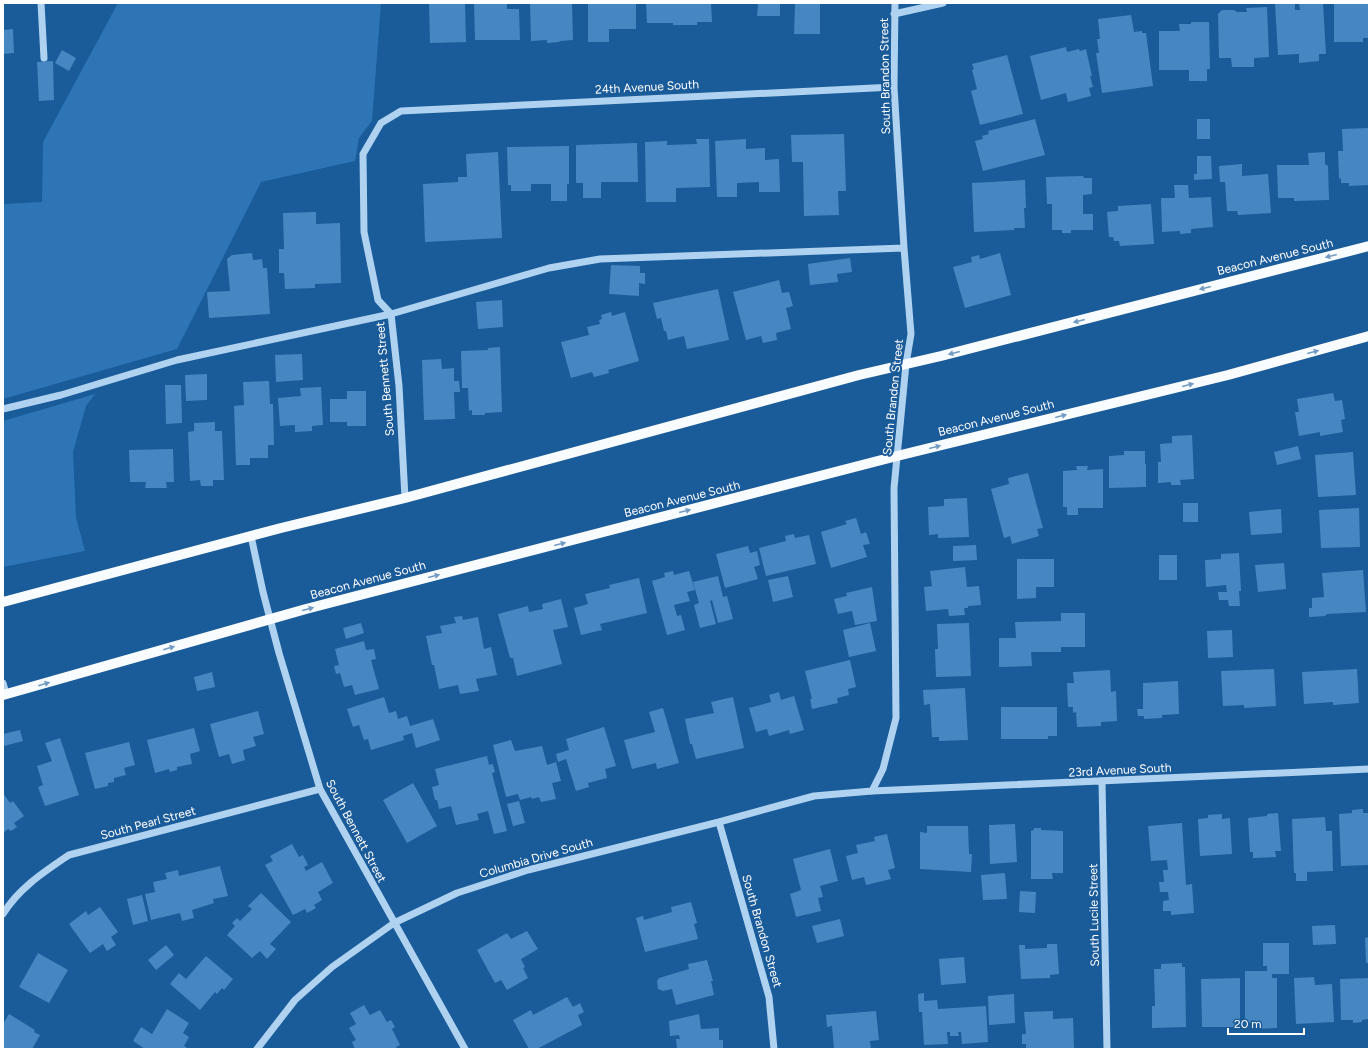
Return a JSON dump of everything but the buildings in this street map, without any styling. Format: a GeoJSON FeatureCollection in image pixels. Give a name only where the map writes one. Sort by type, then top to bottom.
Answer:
{"type":"FeatureCollection","features":[{"type":"Feature","properties":{"kind":"main road","name":"Beacon Avenue South"},"geometry":{"type":"LineString","coordinates":[[3,602],[251,536],[404,498],[860,375],[941,356],[1369,246]]}},
{"type":"Feature","properties":{"kind":"main road","name":"Beacon Avenue South"},"geometry":{"type":"LineString","coordinates":[[4,694],[270,620],[897,456],[1228,375],[1369,336]]}},
{"type":"Feature","properties":{"kind":"street"},"geometry":{"type":"LineString","coordinates":[[41,3],[44,58]]}},
{"type":"Feature","properties":{"kind":"street","name":"South Brandon Street"},"geometry":{"type":"LineString","coordinates":[[872,791],[883,768],[896,718],[894,488],[906,364],[911,334],[894,87],[894,3]]}},
{"type":"Feature","properties":{"kind":"street"},"geometry":{"type":"LineString","coordinates":[[894,14],[943,3]]}},
{"type":"Feature","properties":{"kind":"street","name":"24th Avenue South"},"geometry":{"type":"LineString","coordinates":[[401,111],[894,87]]}},
{"type":"Feature","properties":{"kind":"street","name":"South Bennett Street"},"geometry":{"type":"LineString","coordinates":[[401,111],[381,123],[363,154],[364,232],[378,300],[391,314],[399,386],[404,498]]}},
{"type":"Feature","properties":{"kind":"street"},"geometry":{"type":"LineString","coordinates":[[3,410],[61,395],[177,360],[391,314],[550,268],[600,259],[904,248]]}},
{"type":"Feature","properties":{"kind":"street","name":"South Bennett Street"},"geometry":{"type":"LineString","coordinates":[[251,536],[270,620],[320,789],[465,1049]]}},
{"type":"Feature","properties":{"kind":"street"},"geometry":{"type":"LineString","coordinates":[[3,683],[4,694]]}},
{"type":"Feature","properties":{"kind":"street","name":"23rd Avenue South"},"geometry":{"type":"LineString","coordinates":[[872,791],[1369,769]]}},
{"type":"Feature","properties":{"kind":"street","name":"South Lucile Street"},"geometry":{"type":"LineString","coordinates":[[1102,782],[1107,1049]]}},
{"type":"Feature","properties":{"kind":"street","name":"South Pearl Street"},"geometry":{"type":"LineString","coordinates":[[3,914],[10,902],[36,877],[69,855],[320,789]]}},
{"type":"Feature","properties":{"kind":"street","name":"Columbia Drive South"},"geometry":{"type":"LineString","coordinates":[[257,1049],[294,1000],[332,967],[394,924],[457,893],[528,870],[720,822],[814,796],[872,791]]}},
{"type":"Feature","properties":{"kind":"street","name":"South Brandon Street"},"geometry":{"type":"LineString","coordinates":[[720,822],[769,997],[774,1049]]}},
{"type":"Feature","properties":{"kind":"shaded area"},"geometry":{"type":"Polygon","coordinates":[[[118,3],[381,3],[372,121],[359,138],[355,161],[261,182],[177,349],[3,399],[3,204],[42,202],[43,142],[118,3]]]}},
{"type":"Feature","properties":{"kind":"shaded area"},"geometry":{"type":"Polygon","coordinates":[[[95,394],[86,406],[73,452],[76,517],[85,551],[3,567],[3,421],[95,394]]]}}]}
